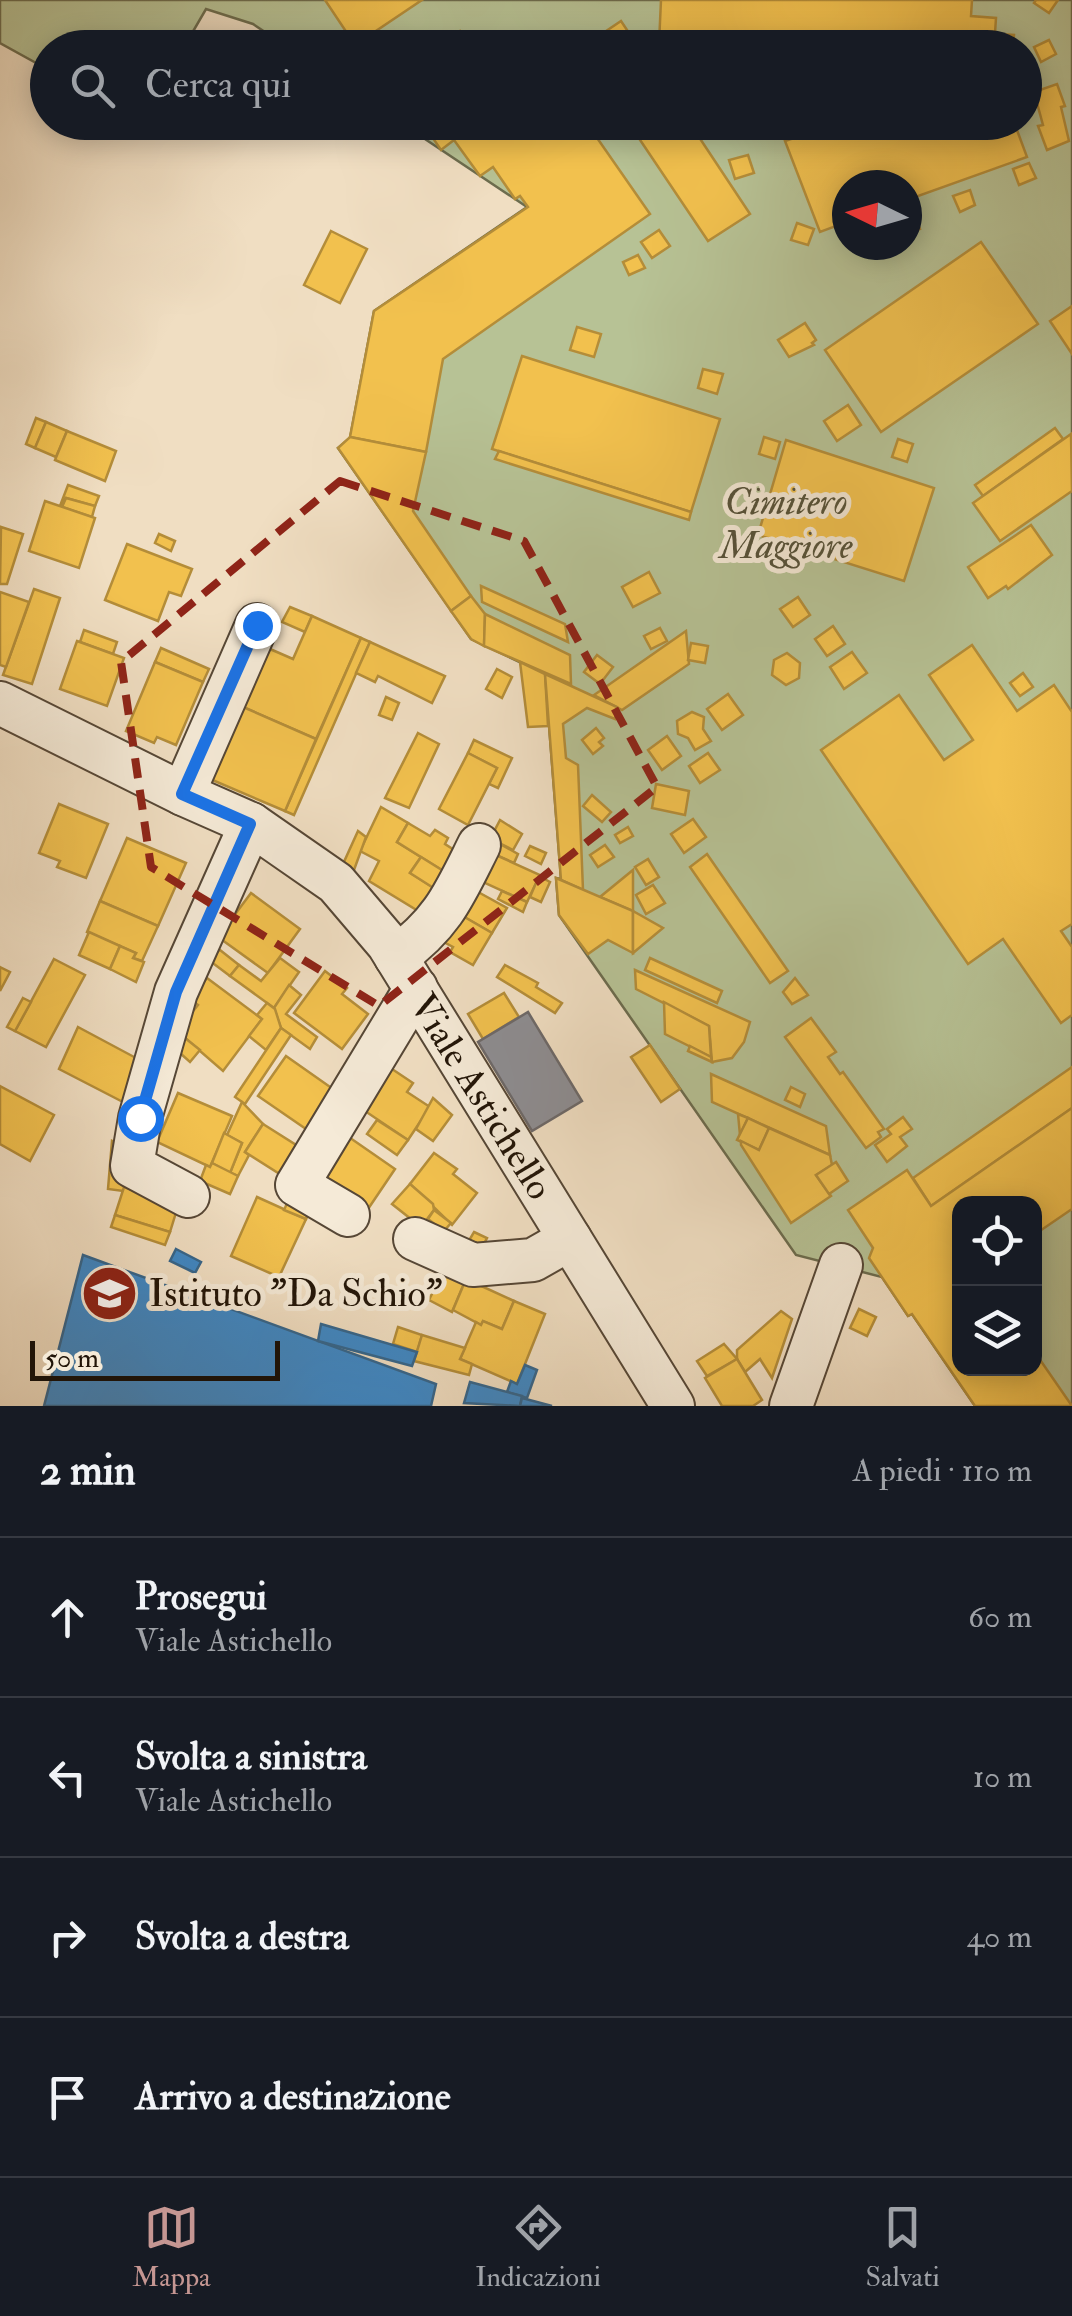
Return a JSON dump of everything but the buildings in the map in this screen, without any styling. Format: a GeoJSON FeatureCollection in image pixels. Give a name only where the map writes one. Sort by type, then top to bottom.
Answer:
{"type":"FeatureCollection","features":[{"type":"Feature","properties":{"kind":"street"},"geometry":{"type":"LineString","coordinates":[[182,794],[257,625]]}},
{"type":"Feature","properties":{"kind":"street","name":"Viale Astichello"},"geometry":{"type":"LineString","coordinates":[[0,703],[250,824],[336,882],[406,972],[673,1406]]}},
{"type":"Feature","properties":{"kind":"street"},"geometry":{"type":"LineString","coordinates":[[188,1196],[132,1166],[140,1118],[176,992],[250,824]]}},
{"type":"Feature","properties":{"kind":"street"},"geometry":{"type":"LineString","coordinates":[[348,1216],[297,1185],[406,972],[456,894],[479,845]]}},
{"type":"Feature","properties":{"kind":"street"},"geometry":{"type":"LineString","coordinates":[[415,1240],[473,1265],[532,1260],[570,1239]]}},
{"type":"Feature","properties":{"kind":"street"},"geometry":{"type":"LineString","coordinates":[[792,1406],[840,1265]]}},
{"type":"Feature","properties":{"kind":"highlighted area"},"geometry":{"type":"Polygon","coordinates":[[[340,481],[524,541],[657,787],[379,1006],[151,867],[121,662],[340,481]]]}},
{"type":"Feature","properties":{"kind":"green space","name":"Cimitero Maggiore"},"geometry":{"type":"Polygon","coordinates":[[[0,0],[1072,0],[1072,1406],[975,1406],[954,1376],[1042,1376],[1042,1196],[952,1196],[952,1372],[882,1277],[796,1255],[559,915],[556,878],[561,879],[545,674],[471,639],[338,448],[350,438],[374,311],[527,207],[426,140],[1042,140],[1042,30],[262,30],[206,9],[194,30],[30,30],[30,60],[0,43],[0,0]]]}},
{"type":"Feature","properties":{"kind":"place","name":"Istituto \"Da Schio\""},"geometry":{"type":"Point","coordinates":[110,1293]}},
{"type":"Feature","properties":{"kind":"route"},"geometry":{"type":"LineString","coordinates":[[140,1118],[176,992],[250,824],[182,794],[257,625]]}}]}
